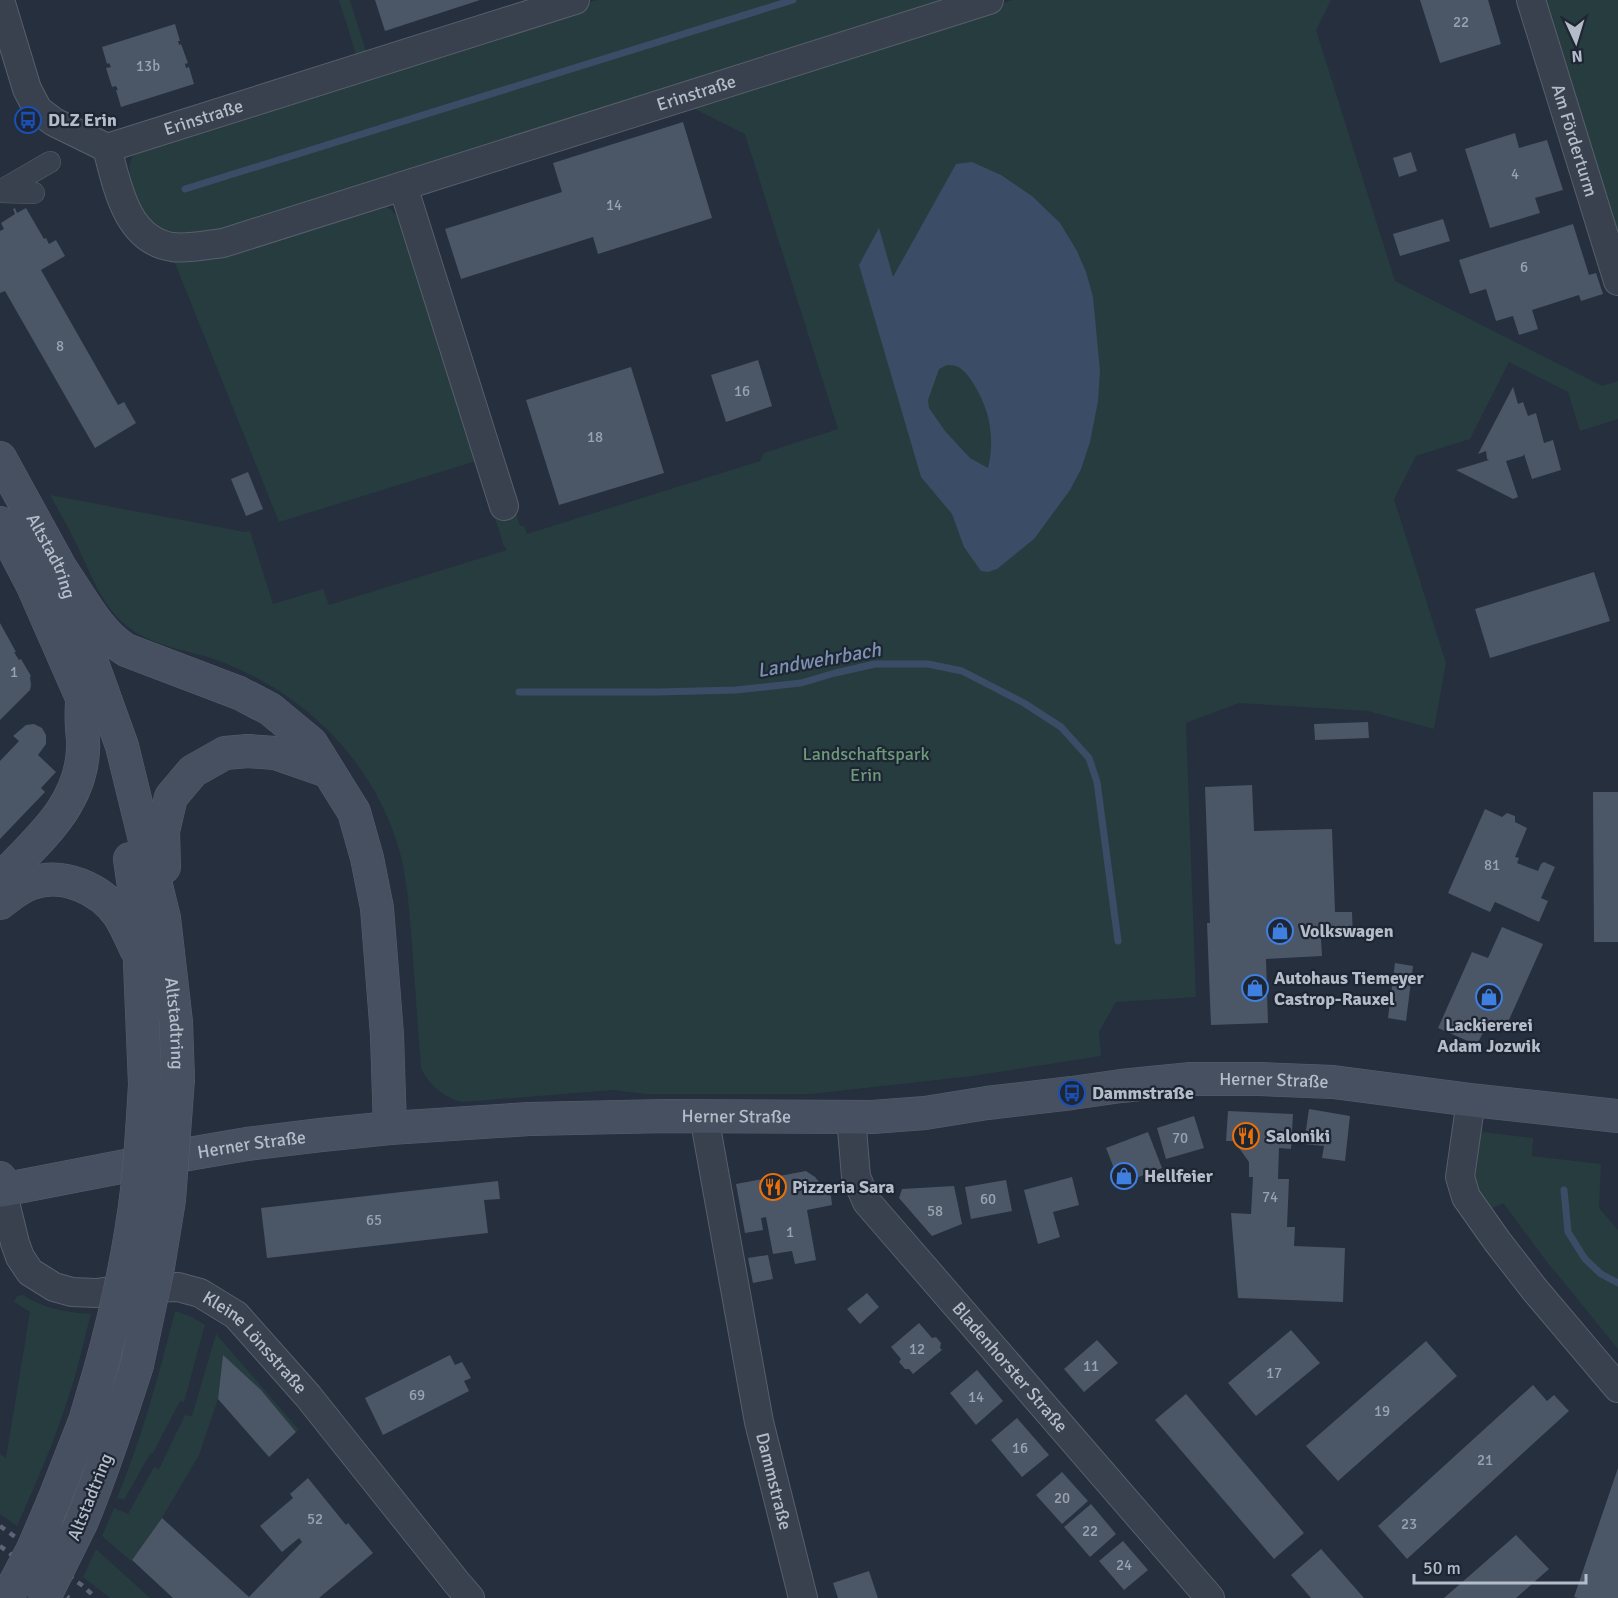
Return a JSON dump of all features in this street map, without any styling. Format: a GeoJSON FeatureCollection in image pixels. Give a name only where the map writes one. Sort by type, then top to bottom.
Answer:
{"type":"FeatureCollection","features":[{"type":"Feature","properties":{"kind":"main road","name":"Altstadtring"},"geometry":{"type":"LineString","coordinates":[[0,458],[61,569],[122,746],[164,918],[176,1022],[178,1079],[169,1200],[158,1267],[136,1365],[94,1492],[44,1598]]}},
{"type":"Feature","properties":{"kind":"main road","name":"Altstadtring"},"geometry":{"type":"LineString","coordinates":[[0,523],[32,584],[98,732],[107,761],[128,844],[138,915],[145,1084],[137,1190],[128,1252],[101,1367],[85,1421],[54,1500],[33,1549],[7,1598]]}},
{"type":"Feature","properties":{"kind":"main road"},"geometry":{"type":"LineString","coordinates":[[61,569],[103,630],[116,644],[126,650],[239,693],[270,709],[311,743],[344,795],[354,812],[367,858],[377,908],[387,1035],[390,1128]]}},
{"type":"Feature","properties":{"kind":"main road"},"geometry":{"type":"LineString","coordinates":[[0,880],[48,831],[63,812],[74,791],[84,749],[82,699]]}},
{"type":"Feature","properties":{"kind":"main road"},"geometry":{"type":"LineString","coordinates":[[164,918],[165,879],[162,831],[171,797],[193,771],[225,753],[248,751],[275,753],[327,771]]}},
{"type":"Feature","properties":{"kind":"main road"},"geometry":{"type":"LineString","coordinates":[[0,903],[15,891],[32,882],[64,880],[84,886],[118,914],[139,956]]}},
{"type":"Feature","properties":{"kind":"main road","name":"Herner Straße"},"geometry":{"type":"LineString","coordinates":[[1,1184],[248,1144],[390,1128],[529,1119],[704,1116],[872,1117],[925,1113],[987,1103],[1191,1079],[1334,1082],[1618,1116]]}},
{"type":"Feature","properties":{"kind":"street"},"geometry":{"type":"LineString","coordinates":[[0,0],[27,89],[38,110],[54,122],[107,148]]}},
{"type":"Feature","properties":{"kind":"street","name":"Erinstraße"},"geometry":{"type":"LineString","coordinates":[[575,0],[107,148],[124,204],[134,223],[147,237],[170,247],[223,243],[989,0]]}},
{"type":"Feature","properties":{"kind":"street","name":"Am Förderturm"},"geometry":{"type":"LineString","coordinates":[[1531,0],[1618,281]]}},
{"type":"Feature","properties":{"kind":"street"},"geometry":{"type":"LineString","coordinates":[[0,191],[50,162]]}},
{"type":"Feature","properties":{"kind":"street"},"geometry":{"type":"LineString","coordinates":[[403,186],[504,506]]}},
{"type":"Feature","properties":{"kind":"street"},"geometry":{"type":"LineString","coordinates":[[0,191],[34,193]]}},
{"type":"Feature","properties":{"kind":"street"},"geometry":{"type":"LineString","coordinates":[[1471,1100],[1460,1177],[1466,1197],[1535,1290],[1618,1388]]}},
{"type":"Feature","properties":{"kind":"street","name":"Dammstraße"},"geometry":{"type":"LineString","coordinates":[[704,1116],[759,1422],[803,1598]]}},
{"type":"Feature","properties":{"kind":"street","name":"Bladenhorster Straße"},"geometry":{"type":"LineString","coordinates":[[851,1117],[856,1177],[867,1202],[1210,1598]]}},
{"type":"Feature","properties":{"kind":"street","name":"Kleine Lönsstraße"},"geometry":{"type":"LineString","coordinates":[[1,1184],[20,1257],[30,1272],[54,1287],[72,1292],[96,1293],[125,1289],[178,1287],[200,1293],[236,1315],[308,1396],[471,1598]]}},
{"type":"Feature","properties":{"kind":"green space"},"geometry":{"type":"Polygon","coordinates":[[[339,0],[350,0],[368,58],[358,61],[339,0]]]}},
{"type":"Feature","properties":{"kind":"green space"},"geometry":{"type":"Polygon","coordinates":[[[597,0],[969,0],[199,240],[158,229],[144,215],[138,204],[130,180],[132,158],[137,150],[162,137],[597,0]]]}},
{"type":"Feature","properties":{"kind":"green space","name":"Landschaftspark Erin"},"geometry":{"type":"Polygon","coordinates":[[[1013,0],[1331,0],[1316,30],[1395,281],[1602,386],[1618,381],[1618,419],[1580,431],[1568,392],[1509,362],[1470,439],[1416,456],[1394,499],[1446,663],[1434,729],[1368,711],[1239,703],[1186,723],[1196,997],[1116,1002],[1099,1032],[1101,1056],[973,1076],[811,1094],[647,1094],[612,1090],[463,1102],[450,1098],[433,1085],[421,1068],[404,870],[386,814],[370,784],[352,757],[330,732],[278,690],[217,660],[149,639],[138,634],[119,619],[104,599],[50,495],[245,532],[250,531],[273,604],[323,589],[329,605],[507,550],[492,509],[513,503],[520,526],[524,526],[527,534],[760,461],[764,453],[838,429],[745,134],[685,104],[1013,0]]]}},
{"type":"Feature","properties":{"kind":"green space"},"geometry":{"type":"Polygon","coordinates":[[[1539,0],[1618,0],[1618,251],[1539,0]]]}},
{"type":"Feature","properties":{"kind":"green space"},"geometry":{"type":"Polygon","coordinates":[[[382,205],[392,210],[398,218],[479,460],[279,522],[174,261],[382,205]]]}},
{"type":"Feature","properties":{"kind":"green space"},"geometry":{"type":"Polygon","coordinates":[[[1483,1132],[1533,1138],[1532,1156],[1601,1164],[1599,1208],[1618,1230],[1618,1349],[1544,1258],[1503,1203],[1489,1210],[1482,1201],[1473,1179],[1477,1139],[1483,1132]]]}},
{"type":"Feature","properties":{"kind":"green space"},"geometry":{"type":"Polygon","coordinates":[[[23,1295],[39,1304],[56,1309],[91,1314],[65,1409],[17,1526],[0,1514],[0,1454],[6,1458],[30,1312],[14,1302],[17,1296],[23,1295]]]}},
{"type":"Feature","properties":{"kind":"green space"},"geometry":{"type":"Polygon","coordinates":[[[175,1311],[205,1325],[184,1402],[180,1401],[153,1453],[150,1454],[124,1500],[117,1498],[149,1406],[175,1311]]]}},
{"type":"Feature","properties":{"kind":"green space"},"geometry":{"type":"Polygon","coordinates":[[[216,1334],[299,1430],[296,1432],[261,1390],[223,1356],[218,1399],[199,1455],[162,1518],[131,1561],[102,1536],[114,1508],[128,1514],[154,1467],[159,1469],[185,1415],[192,1416],[216,1334]]]}},
{"type":"Feature","properties":{"kind":"green space"},"geometry":{"type":"Polygon","coordinates":[[[96,1549],[150,1598],[110,1598],[83,1577],[96,1549]]]}},
{"type":"Feature","properties":{"kind":"water"},"geometry":{"type":"Polygon","coordinates":[[[972,162],[1001,175],[1032,196],[1060,223],[1077,251],[1093,297],[1100,371],[1098,401],[1090,442],[1081,469],[1070,490],[1034,539],[997,569],[988,572],[981,571],[964,547],[952,514],[921,477],[859,265],[879,228],[893,277],[956,164],[972,162]],[[948,365],[939,369],[928,400],[929,408],[945,431],[970,458],[988,468],[991,439],[985,407],[973,382],[962,369],[948,365]]]}},
{"type":"Feature","properties":{"kind":"building"},"geometry":{"type":"Polygon","coordinates":[[[375,0],[480,0],[385,31],[375,0]]]}},
{"type":"Feature","properties":{"kind":"building"},"geometry":{"type":"Polygon","coordinates":[[[1420,0],[1488,0],[1501,44],[1440,63],[1420,0]]]}},
{"type":"Feature","properties":{"kind":"building"},"geometry":{"type":"Polygon","coordinates":[[[175,24],[179,45],[181,44],[188,63],[185,64],[186,68],[189,67],[194,84],[121,107],[116,90],[118,90],[116,86],[112,87],[106,68],[111,67],[109,63],[107,64],[102,47],[175,24]]]}},
{"type":"Feature","properties":{"kind":"building"},"geometry":{"type":"Polygon","coordinates":[[[683,122],[712,218],[598,254],[593,237],[461,279],[445,229],[562,192],[553,163],[683,122]]]}},
{"type":"Feature","properties":{"kind":"building"},"geometry":{"type":"Polygon","coordinates":[[[1515,133],[1519,148],[1547,140],[1563,190],[1535,198],[1540,213],[1490,228],[1465,149],[1515,133]]]}},
{"type":"Feature","properties":{"kind":"building"},"geometry":{"type":"Polygon","coordinates":[[[1411,152],[1417,171],[1399,177],[1393,158],[1411,152]]]}},
{"type":"Feature","properties":{"kind":"building"},"geometry":{"type":"Polygon","coordinates":[[[15,208],[17,213],[26,208],[49,244],[56,240],[65,256],[41,270],[118,405],[124,402],[136,423],[95,448],[5,291],[0,293],[0,231],[4,229],[1,223],[15,214],[13,209],[15,208]]]}},
{"type":"Feature","properties":{"kind":"building"},"geometry":{"type":"Polygon","coordinates":[[[1443,219],[1450,241],[1400,256],[1393,234],[1443,219]]]}},
{"type":"Feature","properties":{"kind":"building"},"geometry":{"type":"Polygon","coordinates":[[[1573,224],[1589,275],[1596,273],[1603,294],[1581,301],[1579,295],[1532,310],[1538,329],[1519,335],[1513,316],[1496,321],[1486,289],[1470,294],[1459,260],[1573,224]]]}},
{"type":"Feature","properties":{"kind":"building"},"geometry":{"type":"Polygon","coordinates":[[[758,360],[772,406],[726,422],[711,375],[758,360]]]}},
{"type":"Feature","properties":{"kind":"building"},"geometry":{"type":"Polygon","coordinates":[[[631,367],[664,473],[559,505],[526,400],[631,367]]]}},
{"type":"Feature","properties":{"kind":"building"},"geometry":{"type":"Polygon","coordinates":[[[1513,387],[1518,404],[1523,402],[1528,416],[1536,413],[1544,443],[1553,440],[1561,470],[1532,479],[1524,454],[1506,461],[1518,497],[1513,499],[1456,470],[1489,460],[1486,451],[1478,454],[1513,387]]]}},
{"type":"Feature","properties":{"kind":"building"},"geometry":{"type":"Polygon","coordinates":[[[248,472],[263,509],[246,516],[231,479],[248,472]]]}},
{"type":"Feature","properties":{"kind":"building"},"geometry":{"type":"Polygon","coordinates":[[[1594,572],[1610,621],[1490,658],[1475,609],[1594,572]]]}},
{"type":"Feature","properties":{"kind":"building"},"geometry":{"type":"Polygon","coordinates":[[[0,623],[16,652],[14,652],[31,676],[31,685],[30,690],[0,720],[0,623]]]}},
{"type":"Feature","properties":{"kind":"building"},"geometry":{"type":"Polygon","coordinates":[[[1368,722],[1369,738],[1315,740],[1314,724],[1368,722]]]}},
{"type":"Feature","properties":{"kind":"building"},"geometry":{"type":"Polygon","coordinates":[[[34,724],[42,728],[46,735],[46,744],[38,755],[56,772],[41,788],[45,792],[0,839],[0,761],[19,741],[13,736],[26,725],[34,724]]]}},
{"type":"Feature","properties":{"kind":"building","name":"Volkswagen"},"geometry":{"type":"Polygon","coordinates":[[[1252,785],[1254,831],[1332,829],[1335,912],[1352,912],[1353,938],[1321,939],[1322,956],[1266,959],[1268,1023],[1211,1025],[1205,787],[1252,785]]]}},
{"type":"Feature","properties":{"kind":"building"},"geometry":{"type":"Polygon","coordinates":[[[1593,792],[1618,792],[1618,942],[1594,942],[1593,792]]]}},
{"type":"Feature","properties":{"kind":"building"},"geometry":{"type":"Polygon","coordinates":[[[1485,809],[1502,817],[1507,813],[1515,816],[1515,822],[1527,828],[1515,857],[1519,858],[1517,863],[1538,871],[1544,862],[1555,867],[1541,898],[1548,901],[1539,922],[1495,902],[1490,912],[1448,893],[1485,809]]]}},
{"type":"Feature","properties":{"kind":"building"},"geometry":{"type":"Polygon","coordinates":[[[1502,927],[1543,944],[1504,1031],[1487,1024],[1477,1045],[1438,1028],[1472,952],[1488,958],[1502,927]]]}},
{"type":"Feature","properties":{"kind":"building"},"geometry":{"type":"Polygon","coordinates":[[[1395,963],[1413,966],[1406,1021],[1388,1018],[1395,963]]]}},
{"type":"Feature","properties":{"kind":"building"},"geometry":{"type":"Polygon","coordinates":[[[1309,1109],[1350,1116],[1345,1161],[1322,1158],[1324,1146],[1304,1144],[1309,1109]]]}},
{"type":"Feature","properties":{"kind":"building"},"geometry":{"type":"Polygon","coordinates":[[[1228,1111],[1293,1114],[1291,1149],[1279,1148],[1278,1179],[1289,1179],[1287,1227],[1295,1227],[1294,1246],[1345,1248],[1343,1302],[1238,1298],[1231,1213],[1251,1214],[1253,1177],[1249,1177],[1249,1162],[1234,1141],[1226,1141],[1228,1111]]]}},
{"type":"Feature","properties":{"kind":"building"},"geometry":{"type":"Polygon","coordinates":[[[1194,1116],[1204,1148],[1166,1159],[1157,1128],[1194,1116]]]}},
{"type":"Feature","properties":{"kind":"building"},"geometry":{"type":"Polygon","coordinates":[[[1148,1132],[1162,1168],[1136,1178],[1137,1183],[1122,1189],[1106,1148],[1148,1132]]]}},
{"type":"Feature","properties":{"kind":"building"},"geometry":{"type":"Polygon","coordinates":[[[806,1171],[815,1177],[831,1196],[832,1205],[807,1210],[816,1260],[795,1264],[792,1251],[773,1254],[766,1217],[761,1218],[763,1230],[745,1233],[736,1184],[806,1171]]]}},
{"type":"Feature","properties":{"kind":"building"},"geometry":{"type":"Polygon","coordinates":[[[1072,1177],[1079,1205],[1053,1212],[1060,1237],[1038,1244],[1024,1190],[1072,1177]]]}},
{"type":"Feature","properties":{"kind":"building"},"geometry":{"type":"Polygon","coordinates":[[[1006,1180],[1012,1211],[971,1219],[965,1187],[1006,1180]]]}},
{"type":"Feature","properties":{"kind":"building"},"geometry":{"type":"Polygon","coordinates":[[[498,1181],[500,1199],[484,1200],[488,1233],[267,1258],[261,1208],[498,1181]]]}},
{"type":"Feature","properties":{"kind":"building"},"geometry":{"type":"Polygon","coordinates":[[[954,1186],[962,1224],[932,1236],[899,1198],[902,1189],[954,1186]]]}},
{"type":"Feature","properties":{"kind":"building"},"geometry":{"type":"Polygon","coordinates":[[[768,1255],[773,1279],[753,1283],[748,1258],[768,1255]]]}},
{"type":"Feature","properties":{"kind":"building"},"geometry":{"type":"Polygon","coordinates":[[[867,1293],[879,1307],[860,1324],[847,1309],[867,1293]]]}},
{"type":"Feature","properties":{"kind":"building"},"geometry":{"type":"Polygon","coordinates":[[[919,1323],[932,1338],[936,1337],[941,1343],[942,1350],[913,1374],[899,1362],[901,1359],[891,1347],[919,1323]]]}},
{"type":"Feature","properties":{"kind":"building"},"geometry":{"type":"Polygon","coordinates":[[[1291,1330],[1320,1363],[1256,1416],[1228,1383],[1291,1330]]]}},
{"type":"Feature","properties":{"kind":"building"},"geometry":{"type":"Polygon","coordinates":[[[1097,1340],[1118,1363],[1084,1392],[1064,1369],[1097,1340]]]}},
{"type":"Feature","properties":{"kind":"building"},"geometry":{"type":"Polygon","coordinates":[[[1426,1341],[1457,1376],[1338,1481],[1306,1446],[1426,1341]]]}},
{"type":"Feature","properties":{"kind":"building"},"geometry":{"type":"Polygon","coordinates":[[[223,1355],[261,1390],[296,1432],[269,1457],[218,1399],[223,1355]]]}},
{"type":"Feature","properties":{"kind":"building"},"geometry":{"type":"Polygon","coordinates":[[[450,1355],[455,1365],[462,1362],[471,1378],[464,1381],[469,1391],[383,1435],[365,1398],[450,1355]]]}},
{"type":"Feature","properties":{"kind":"building"},"geometry":{"type":"Polygon","coordinates":[[[977,1370],[1003,1401],[976,1425],[950,1393],[977,1370]]]}},
{"type":"Feature","properties":{"kind":"building"},"geometry":{"type":"Polygon","coordinates":[[[1533,1385],[1547,1401],[1554,1395],[1569,1411],[1407,1559],[1378,1526],[1533,1385]]]}},
{"type":"Feature","properties":{"kind":"building"},"geometry":{"type":"Polygon","coordinates":[[[1186,1394],[1304,1533],[1274,1559],[1155,1420],[1186,1394]]]}},
{"type":"Feature","properties":{"kind":"building"},"geometry":{"type":"Polygon","coordinates":[[[1017,1418],[1049,1455],[1022,1477],[991,1440],[1017,1418]]]}},
{"type":"Feature","properties":{"kind":"building"},"geometry":{"type":"Polygon","coordinates":[[[1618,1468],[1618,1598],[1574,1597],[1618,1468]]]}},
{"type":"Feature","properties":{"kind":"building"},"geometry":{"type":"Polygon","coordinates":[[[1062,1472],[1088,1501],[1062,1524],[1036,1495],[1062,1472]]]}},
{"type":"Feature","properties":{"kind":"building"},"geometry":{"type":"Polygon","coordinates":[[[308,1478],[346,1525],[348,1523],[373,1553],[319,1598],[173,1598],[132,1560],[162,1518],[249,1597],[302,1542],[299,1538],[282,1552],[260,1526],[293,1498],[290,1494],[308,1478]]]}},
{"type":"Feature","properties":{"kind":"building"},"geometry":{"type":"Polygon","coordinates":[[[1091,1504],[1116,1534],[1090,1557],[1064,1527],[1091,1504]]]}},
{"type":"Feature","properties":{"kind":"building"},"geometry":{"type":"Polygon","coordinates":[[[1516,1535],[1549,1569],[1516,1598],[1444,1598],[1516,1535]]]}},
{"type":"Feature","properties":{"kind":"building"},"geometry":{"type":"Polygon","coordinates":[[[1123,1541],[1148,1570],[1124,1590],[1099,1561],[1123,1541]]]}},
{"type":"Feature","properties":{"kind":"building"},"geometry":{"type":"Polygon","coordinates":[[[1321,1549],[1364,1598],[1311,1598],[1291,1575],[1321,1549]]]}},
{"type":"Feature","properties":{"kind":"building"},"geometry":{"type":"Polygon","coordinates":[[[869,1571],[878,1598],[838,1598],[833,1583],[869,1571]]]}},
{"type":"Feature","properties":{"kind":"waterway"},"geometry":{"type":"LineString","coordinates":[[185,189],[793,0]]}},
{"type":"Feature","properties":{"kind":"waterway","name":"Landwehrbach"},"geometry":{"type":"LineString","coordinates":[[519,692],[736,690],[801,683],[875,664],[928,664],[962,671],[1024,703],[1061,727],[1089,758],[1097,782],[1118,941]]}},
{"type":"Feature","properties":{"kind":"waterway","name":"Landwehrbach"},"geometry":{"type":"LineString","coordinates":[[1564,1190],[1568,1232],[1585,1259],[1601,1274],[1618,1283]]}},
{"type":"Feature","properties":{"kind":"railway"},"geometry":{"type":"LineString","coordinates":[[0,1526],[96,1598]]}},
{"type":"Feature","properties":{"kind":"railway"},"geometry":{"type":"LineString","coordinates":[[0,1546],[69,1598]]}},
{"type":"Feature","properties":{"kind":"place","name":"DLZ Erin"},"geometry":{"type":"Point","coordinates":[28,120]}},
{"type":"Feature","properties":{"kind":"place","name":"Volkswagen"},"geometry":{"type":"Point","coordinates":[1280,931]}},
{"type":"Feature","properties":{"kind":"place","name":"Autohaus Tiemeyer Castrop-Rauxel"},"geometry":{"type":"Point","coordinates":[1255,988]}},
{"type":"Feature","properties":{"kind":"place","name":"Lackiererei Adam Jozwik"},"geometry":{"type":"Point","coordinates":[1489,997]}},
{"type":"Feature","properties":{"kind":"place","name":"Dammstraße"},"geometry":{"type":"Point","coordinates":[1072,1093]}},
{"type":"Feature","properties":{"kind":"place","name":"Saloniki"},"geometry":{"type":"Point","coordinates":[1246,1136]}},
{"type":"Feature","properties":{"kind":"place","name":"Hellfeier"},"geometry":{"type":"Point","coordinates":[1124,1176]}},
{"type":"Feature","properties":{"kind":"place","name":"Pizzeria Sara"},"geometry":{"type":"Point","coordinates":[773,1187]}}]}
